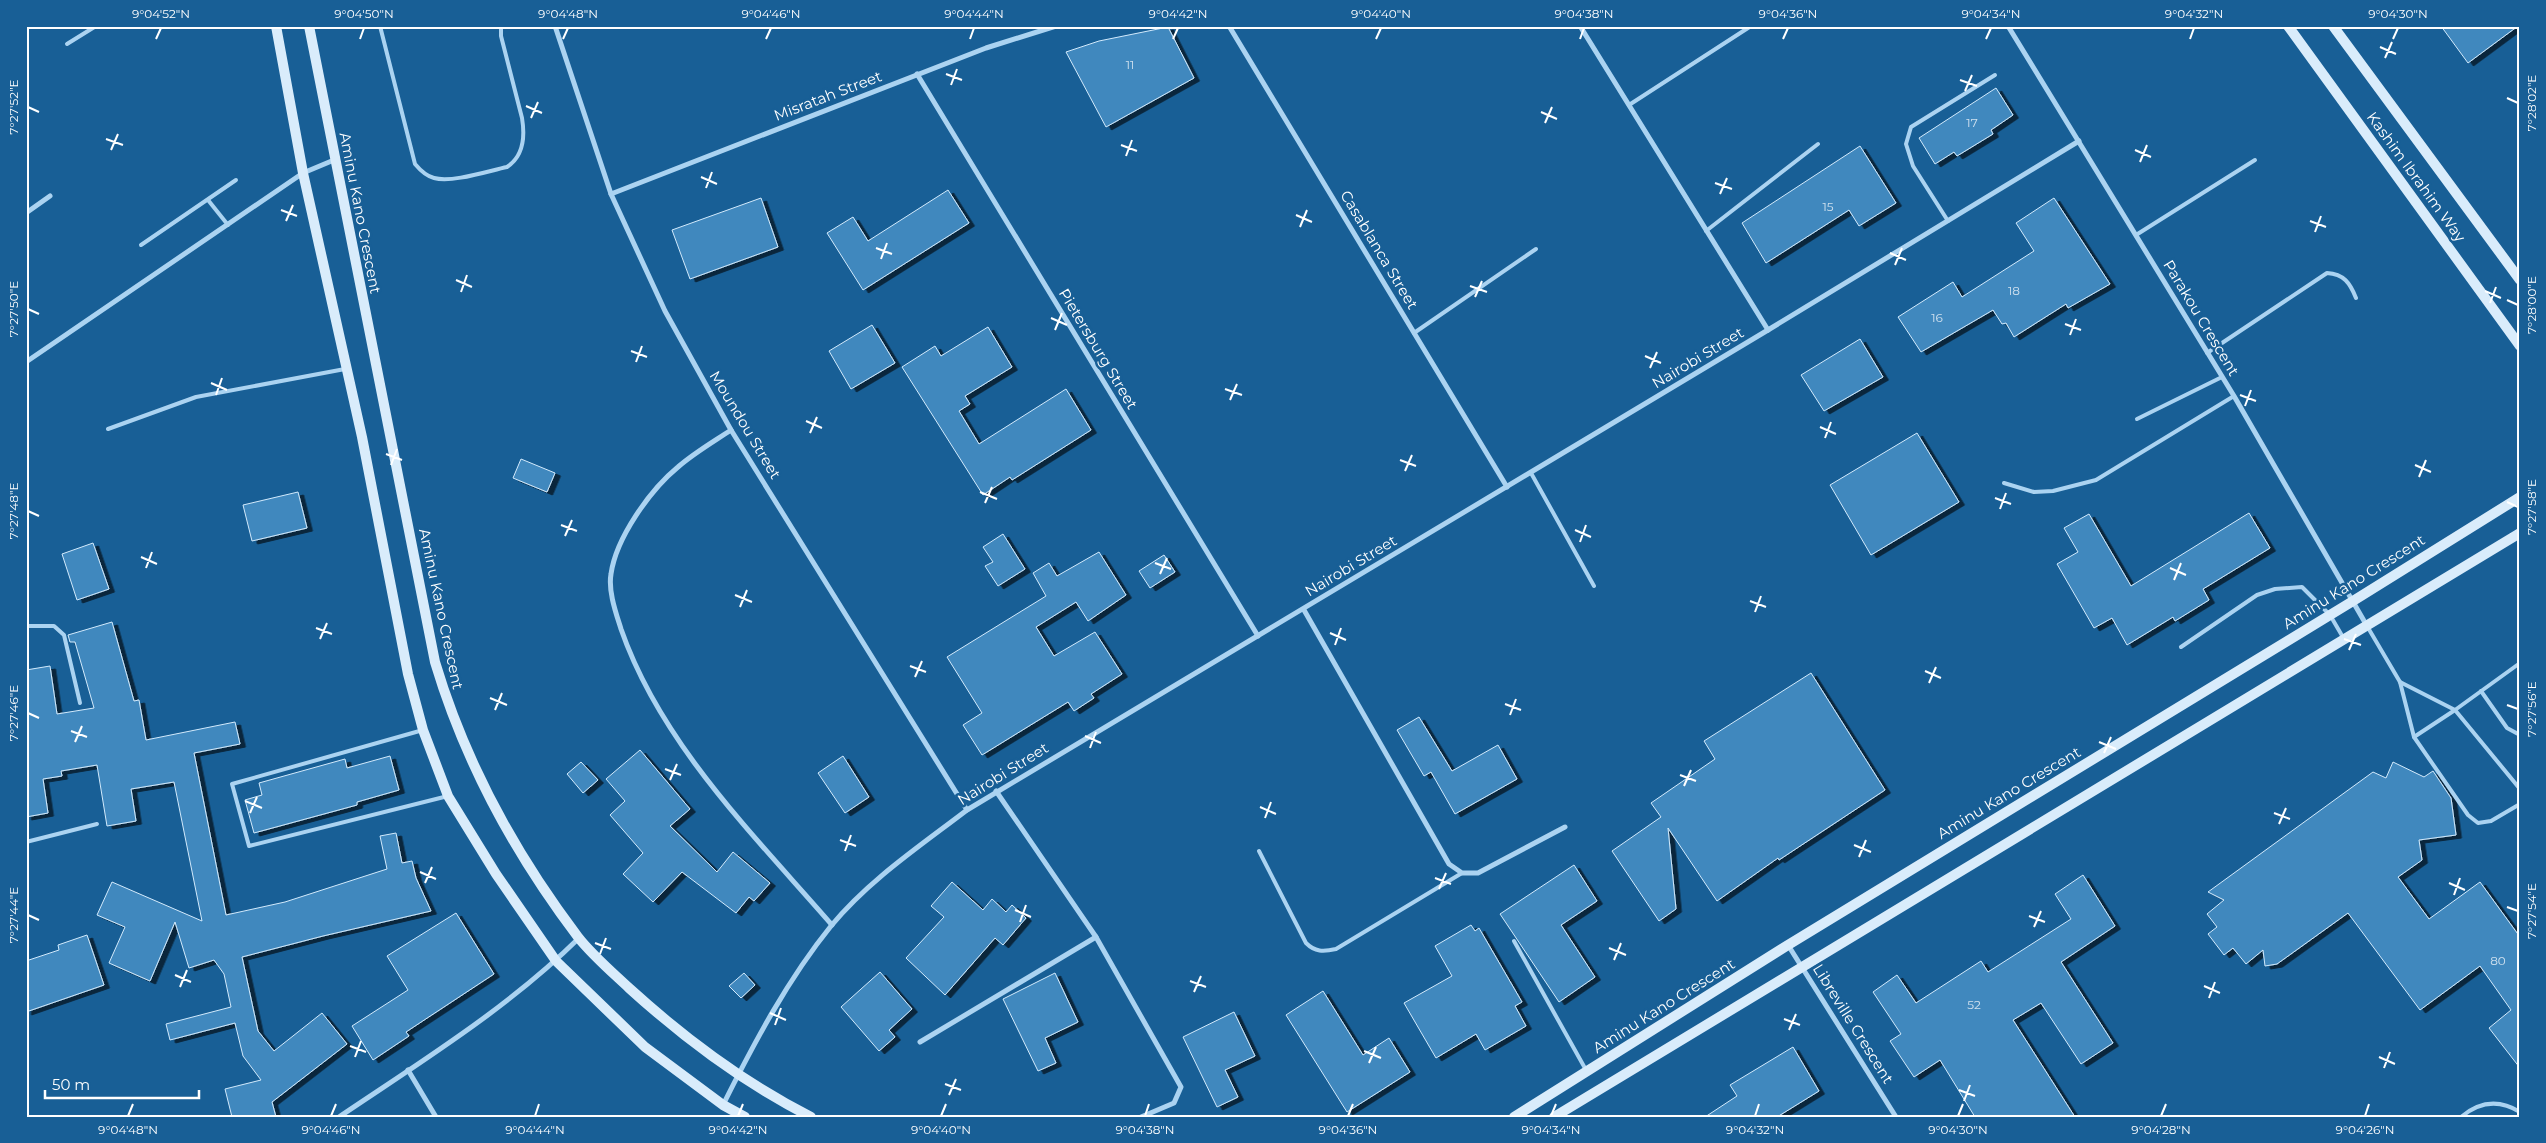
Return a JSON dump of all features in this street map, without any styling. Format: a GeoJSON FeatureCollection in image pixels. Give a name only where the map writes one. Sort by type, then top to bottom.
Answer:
{"type":"FeatureCollection","features":[{"type":"Feature","properties":{"kind":"street"},"geometry":{"type":"LineString","coordinates":[[276,26],[303,174],[347,369],[408,674],[423,730],[448,796],[496,874],[556,960],[644,1047],[744,1117]]}},
{"type":"Feature","properties":{"kind":"street","name":"Aminu Kano Crescent"},"geometry":{"type":"LineString","coordinates":[[309,26],[334,160],[435,662],[447,702],[484,788],[526,861],[579,938],[654,1010],[738,1076],[811,1117]]}},
{"type":"Feature","properties":{"kind":"street","name":"Moundou Street"},"geometry":{"type":"LineString","coordinates":[[555,26],[611,194],[665,311],[731,430],[967,810]]}},
{"type":"Feature","properties":{"kind":"street","name":"Misratah Street"},"geometry":{"type":"LineString","coordinates":[[611,194],[917,74],[986,48],[1056,26]]}},
{"type":"Feature","properties":{"kind":"street","name":"Casablanca Street"},"geometry":{"type":"LineString","coordinates":[[1229,26],[1507,487]]}},
{"type":"Feature","properties":{"kind":"street"},"geometry":{"type":"LineString","coordinates":[[1580,26],[1768,330]]}},
{"type":"Feature","properties":{"kind":"street","name":"Parakou Crescent"},"geometry":{"type":"LineString","coordinates":[[2008,26],[2234,396],[2367,626]]}},
{"type":"Feature","properties":{"kind":"street","name":"Kashim Ibrahim Way"},"geometry":{"type":"LineString","coordinates":[[2288,26],[2520,346]]}},
{"type":"Feature","properties":{"kind":"street","name":"Kashim Ibrahim Way"},"geometry":{"type":"LineString","coordinates":[[2333,26],[2520,280]]}},
{"type":"Feature","properties":{"kind":"street","name":"Pietersburg Street"},"geometry":{"type":"LineString","coordinates":[[917,74],[1258,636]]}},
{"type":"Feature","properties":{"kind":"street","name":"Nairobi Street"},"geometry":{"type":"LineString","coordinates":[[723,1104],[786,991],[832,925],[884,872],[967,810],[996,791],[1304,610],[2079,141]]}},
{"type":"Feature","properties":{"kind":"street"},"geometry":{"type":"LineString","coordinates":[[26,362],[303,174],[334,160]]}},
{"type":"Feature","properties":{"kind":"street"},"geometry":{"type":"LineString","coordinates":[[26,214],[50,196]]}},
{"type":"Feature","properties":{"kind":"street"},"geometry":{"type":"LineString","coordinates":[[731,430],[677,467],[641,508],[619,544],[610,575],[616,611],[630,652],[656,703],[690,756],[832,925]]}},
{"type":"Feature","properties":{"kind":"street","name":"Aminu Kano Crescent"},"geometry":{"type":"LineString","coordinates":[[1514,1117],[1788,945],[2353,601],[2520,496]]}},
{"type":"Feature","properties":{"kind":"street"},"geometry":{"type":"LineString","coordinates":[[1554,1117],[2520,534]]}},
{"type":"Feature","properties":{"kind":"street"},"geometry":{"type":"LineString","coordinates":[[1304,610],[1436,845],[1449,864],[1462,873],[1478,873],[1565,826]]}},
{"type":"Feature","properties":{"kind":"street"},"geometry":{"type":"LineString","coordinates":[[996,791],[1096,937],[1181,1087],[1174,1103],[1141,1117]]}},
{"type":"Feature","properties":{"kind":"street"},"geometry":{"type":"LineString","coordinates":[[920,1042],[1096,937]]}},
{"type":"Feature","properties":{"kind":"street"},"geometry":{"type":"LineString","coordinates":[[340,1117],[481,1020],[556,960],[579,938]]}},
{"type":"Feature","properties":{"kind":"street","name":"Libreville Crescent"},"geometry":{"type":"LineString","coordinates":[[1788,945],[1896,1117]]}},
{"type":"Feature","properties":{"kind":"street"},"geometry":{"type":"LineString","coordinates":[[408,1070],[436,1117]]}},
{"type":"Feature","properties":{"kind":"lane"},"geometry":{"type":"LineString","coordinates":[[67,44],[96,26]]}},
{"type":"Feature","properties":{"kind":"lane"},"geometry":{"type":"LineString","coordinates":[[380,26],[415,164],[423,172],[434,178],[448,179],[507,167],[515,162],[522,148],[524,132],[522,118],[501,36],[501,26]]}},
{"type":"Feature","properties":{"kind":"lane"},"geometry":{"type":"LineString","coordinates":[[1629,105],[1751,26]]}},
{"type":"Feature","properties":{"kind":"lane"},"geometry":{"type":"LineString","coordinates":[[1948,220],[1913,166],[1906,144],[1912,127],[1995,75]]}},
{"type":"Feature","properties":{"kind":"lane"},"geometry":{"type":"LineString","coordinates":[[1706,231],[1818,144]]}},
{"type":"Feature","properties":{"kind":"lane"},"geometry":{"type":"LineString","coordinates":[[2136,235],[2255,160]]}},
{"type":"Feature","properties":{"kind":"lane"},"geometry":{"type":"LineString","coordinates":[[141,245],[236,180]]}},
{"type":"Feature","properties":{"kind":"lane"},"geometry":{"type":"LineString","coordinates":[[208,200],[228,225]]}},
{"type":"Feature","properties":{"kind":"lane"},"geometry":{"type":"LineString","coordinates":[[1414,333],[1536,249]]}},
{"type":"Feature","properties":{"kind":"lane"},"geometry":{"type":"LineString","coordinates":[[2207,352],[2327,273],[2336,274],[2346,279],[2356,298]]}},
{"type":"Feature","properties":{"kind":"lane"},"geometry":{"type":"LineString","coordinates":[[108,429],[196,397],[347,369]]}},
{"type":"Feature","properties":{"kind":"lane"},"geometry":{"type":"LineString","coordinates":[[2138,419],[2222,377]]}},
{"type":"Feature","properties":{"kind":"lane"},"geometry":{"type":"LineString","coordinates":[[2004,483],[2034,492],[2054,491],[2096,480],[2234,396]]}},
{"type":"Feature","properties":{"kind":"lane"},"geometry":{"type":"LineString","coordinates":[[1531,473],[1594,586]]}},
{"type":"Feature","properties":{"kind":"lane"},"geometry":{"type":"LineString","coordinates":[[2181,647],[2258,595],[2275,589],[2302,587],[2330,615],[2345,640]]}},
{"type":"Feature","properties":{"kind":"lane"},"geometry":{"type":"LineString","coordinates":[[26,626],[54,626],[64,635],[80,703]]}},
{"type":"Feature","properties":{"kind":"lane"},"geometry":{"type":"LineString","coordinates":[[2367,626],[2400,682],[2414,737],[2468,815],[2478,823],[2491,821],[2520,804]]}},
{"type":"Feature","properties":{"kind":"lane"},"geometry":{"type":"LineString","coordinates":[[2414,737],[2520,663]]}},
{"type":"Feature","properties":{"kind":"lane"},"geometry":{"type":"LineString","coordinates":[[2400,682],[2455,710],[2520,790]]}},
{"type":"Feature","properties":{"kind":"lane"},"geometry":{"type":"LineString","coordinates":[[2481,691],[2507,728],[2520,735]]}},
{"type":"Feature","properties":{"kind":"lane"},"geometry":{"type":"LineString","coordinates":[[423,730],[232,784],[249,846],[448,796]]}},
{"type":"Feature","properties":{"kind":"lane"},"geometry":{"type":"LineString","coordinates":[[26,842],[97,824]]}},
{"type":"Feature","properties":{"kind":"lane"},"geometry":{"type":"LineString","coordinates":[[1259,851],[1306,943],[1313,950],[1325,952],[1336,948],[1462,873]]}},
{"type":"Feature","properties":{"kind":"lane"},"geometry":{"type":"LineString","coordinates":[[1514,941],[1587,1072]]}},
{"type":"Feature","properties":{"kind":"lane"},"geometry":{"type":"LineString","coordinates":[[2461,1117],[2473,1107],[2492,1102],[2511,1106],[2520,1112]]}},
{"type":"Feature","properties":{"kind":"building"},"geometry":{"type":"Polygon","coordinates":[[[2441,26],[2518,26],[2468,63],[2441,26]]]}},
{"type":"Feature","properties":{"kind":"building"},"geometry":{"type":"Polygon","coordinates":[[[1168,27],[1194,78],[1106,127],[1066,52],[1099,41],[1168,27]]]}},
{"type":"Feature","properties":{"kind":"building"},"geometry":{"type":"Polygon","coordinates":[[[1996,88],[2013,115],[1991,130],[1993,134],[1957,156],[1954,152],[1935,164],[1919,138],[1996,88]]]}},
{"type":"Feature","properties":{"kind":"building"},"geometry":{"type":"Polygon","coordinates":[[[1860,146],[1896,203],[1859,226],[1849,210],[1766,263],[1742,223],[1860,146]]]}},
{"type":"Feature","properties":{"kind":"building"},"geometry":{"type":"Polygon","coordinates":[[[948,190],[969,223],[863,290],[827,233],[853,217],[868,241],[948,190]]]}},
{"type":"Feature","properties":{"kind":"building"},"geometry":{"type":"Polygon","coordinates":[[[761,198],[778,247],[690,279],[672,230],[761,198]]]}},
{"type":"Feature","properties":{"kind":"building"},"geometry":{"type":"Polygon","coordinates":[[[2054,198],[2110,284],[2068,308],[2066,304],[2014,337],[2006,323],[2002,324],[1993,310],[1921,352],[1898,317],[1953,282],[1962,297],[2034,251],[2016,223],[2054,198]]]}},
{"type":"Feature","properties":{"kind":"building"},"geometry":{"type":"Polygon","coordinates":[[[872,325],[895,363],[851,389],[829,351],[872,325]]]}},
{"type":"Feature","properties":{"kind":"building"},"geometry":{"type":"Polygon","coordinates":[[[988,327],[1012,367],[965,396],[970,404],[959,411],[979,444],[1066,389],[1091,430],[1012,480],[1010,477],[983,495],[902,367],[935,346],[941,356],[988,327]]]}},
{"type":"Feature","properties":{"kind":"building"},"geometry":{"type":"Polygon","coordinates":[[[1860,339],[1883,377],[1824,411],[1801,375],[1860,339]]]}},
{"type":"Feature","properties":{"kind":"building"},"geometry":{"type":"Polygon","coordinates":[[[1917,433],[1959,502],[1871,555],[1830,485],[1917,433]]]}},
{"type":"Feature","properties":{"kind":"building"},"geometry":{"type":"Polygon","coordinates":[[[521,459],[555,473],[547,492],[513,478],[521,459]]]}},
{"type":"Feature","properties":{"kind":"building"},"geometry":{"type":"Polygon","coordinates":[[[298,492],[307,528],[252,541],[243,505],[298,492]]]}},
{"type":"Feature","properties":{"kind":"building"},"geometry":{"type":"Polygon","coordinates":[[[2249,513],[2270,548],[2203,589],[2209,600],[2175,621],[2173,617],[2127,645],[2112,618],[2094,628],[2057,564],[2078,552],[2064,528],[2089,514],[2131,586],[2249,513]]]}},
{"type":"Feature","properties":{"kind":"building"},"geometry":{"type":"Polygon","coordinates":[[[1003,534],[1025,569],[998,586],[985,566],[993,562],[983,547],[1003,534]]]}},
{"type":"Feature","properties":{"kind":"building"},"geometry":{"type":"Polygon","coordinates":[[[93,543],[109,589],[77,600],[62,554],[93,543]]]}},
{"type":"Feature","properties":{"kind":"building"},"geometry":{"type":"Polygon","coordinates":[[[1099,552],[1126,595],[1088,621],[1076,602],[1036,627],[1054,656],[1095,632],[1122,674],[1091,694],[1094,698],[1074,711],[1068,702],[982,755],[963,725],[982,713],[947,657],[1046,596],[1033,573],[1049,563],[1057,576],[1099,552]]]}},
{"type":"Feature","properties":{"kind":"building"},"geometry":{"type":"Polygon","coordinates":[[[1164,555],[1175,572],[1150,588],[1139,571],[1164,555]]]}},
{"type":"Feature","properties":{"kind":"building"},"geometry":{"type":"Polygon","coordinates":[[[112,622],[134,701],[139,700],[146,740],[235,722],[240,744],[194,753],[226,915],[285,902],[387,869],[380,836],[396,833],[402,863],[412,861],[416,878],[431,911],[242,957],[258,1031],[274,1051],[322,1013],[347,1044],[272,1102],[276,1117],[232,1117],[225,1089],[261,1080],[243,1056],[235,1023],[170,1040],[166,1024],[231,1007],[224,974],[214,960],[189,968],[175,922],[150,981],[109,963],[125,927],[97,915],[112,882],[202,921],[174,782],[131,789],[136,821],[107,826],[97,765],[61,771],[62,776],[43,779],[48,813],[26,817],[26,670],[50,666],[57,714],[94,708],[75,642],[70,642],[68,635],[112,622]]]}},
{"type":"Feature","properties":{"kind":"building"},"geometry":{"type":"Polygon","coordinates":[[[1811,673],[1885,790],[1779,860],[1778,858],[1717,901],[1668,828],[1676,909],[1659,921],[1612,851],[1661,817],[1651,803],[1715,759],[1704,741],[1811,673]]]}},
{"type":"Feature","properties":{"kind":"building"},"geometry":{"type":"Polygon","coordinates":[[[1419,717],[1452,771],[1498,745],[1517,779],[1455,814],[1431,772],[1424,776],[1397,730],[1419,717]]]}},
{"type":"Feature","properties":{"kind":"building"},"geometry":{"type":"Polygon","coordinates":[[[640,750],[690,809],[670,826],[717,872],[733,852],[770,883],[754,901],[749,897],[736,913],[682,872],[653,902],[623,874],[643,853],[610,815],[625,801],[606,779],[640,750]]]}},
{"type":"Feature","properties":{"kind":"building"},"geometry":{"type":"Polygon","coordinates":[[[390,756],[399,790],[357,802],[357,805],[254,833],[245,800],[262,795],[259,783],[345,759],[347,768],[390,756]]]}},
{"type":"Feature","properties":{"kind":"building"},"geometry":{"type":"Polygon","coordinates":[[[843,756],[869,797],[845,813],[818,773],[843,756]]]}},
{"type":"Feature","properties":{"kind":"building"},"geometry":{"type":"Polygon","coordinates":[[[581,762],[598,780],[583,793],[567,774],[581,762]]]}},
{"type":"Feature","properties":{"kind":"building"},"geometry":{"type":"Polygon","coordinates":[[[2393,762],[2424,777],[2433,771],[2451,798],[2456,835],[2419,840],[2422,860],[2398,877],[2429,919],[2480,882],[2520,937],[2520,1068],[2489,1028],[2511,1010],[2480,966],[2420,1010],[2348,913],[2277,964],[2265,966],[2263,950],[2246,964],[2233,948],[2224,955],[2208,934],[2217,927],[2207,914],[2224,900],[2208,892],[2373,772],[2386,778],[2393,762]]]}},
{"type":"Feature","properties":{"kind":"building"},"geometry":{"type":"Polygon","coordinates":[[[1574,865],[1597,901],[1561,925],[1595,977],[1559,1002],[1500,914],[1574,865]]]}},
{"type":"Feature","properties":{"kind":"building"},"geometry":{"type":"Polygon","coordinates":[[[2083,875],[2115,926],[2061,962],[2113,1043],[2081,1064],[2041,1003],[2013,1020],[2075,1117],[1975,1117],[1940,1060],[1914,1077],[1890,1041],[1901,1034],[1873,992],[1897,975],[1916,1003],[1981,961],[1988,972],[2071,919],[2055,894],[2083,875]]]}},
{"type":"Feature","properties":{"kind":"building"},"geometry":{"type":"Polygon","coordinates":[[[952,882],[983,910],[992,899],[1006,912],[1012,905],[1026,918],[1003,945],[995,938],[945,995],[906,958],[944,917],[931,906],[952,882]]]}},
{"type":"Feature","properties":{"kind":"building"},"geometry":{"type":"Polygon","coordinates":[[[456,913],[494,974],[406,1032],[409,1036],[373,1060],[352,1026],[408,990],[387,956],[456,913]]]}},
{"type":"Feature","properties":{"kind":"building"},"geometry":{"type":"Polygon","coordinates":[[[1471,925],[1475,931],[1479,928],[1522,1002],[1515,1006],[1526,1026],[1485,1050],[1476,1034],[1436,1058],[1404,1003],[1452,976],[1435,946],[1471,925]]]}},
{"type":"Feature","properties":{"kind":"building"},"geometry":{"type":"Polygon","coordinates":[[[87,935],[104,985],[26,1012],[26,961],[59,950],[58,945],[87,935]]]}},
{"type":"Feature","properties":{"kind":"building"},"geometry":{"type":"Polygon","coordinates":[[[880,972],[912,1009],[889,1030],[895,1037],[879,1051],[841,1007],[880,972]]]}},
{"type":"Feature","properties":{"kind":"building"},"geometry":{"type":"Polygon","coordinates":[[[744,973],[755,985],[741,998],[729,986],[744,973]]]}},
{"type":"Feature","properties":{"kind":"building"},"geometry":{"type":"Polygon","coordinates":[[[1055,973],[1078,1022],[1045,1038],[1056,1063],[1038,1071],[1003,999],[1055,973]]]}},
{"type":"Feature","properties":{"kind":"building"},"geometry":{"type":"Polygon","coordinates":[[[1323,991],[1363,1055],[1389,1038],[1410,1072],[1347,1112],[1286,1015],[1323,991]]]}},
{"type":"Feature","properties":{"kind":"building"},"geometry":{"type":"Polygon","coordinates":[[[1234,1012],[1255,1056],[1225,1070],[1238,1097],[1217,1107],[1183,1037],[1234,1012]]]}},
{"type":"Feature","properties":{"kind":"building"},"geometry":{"type":"Polygon","coordinates":[[[1793,1047],[1819,1091],[1777,1117],[1705,1117],[1737,1096],[1730,1085],[1793,1047]]]}}]}
